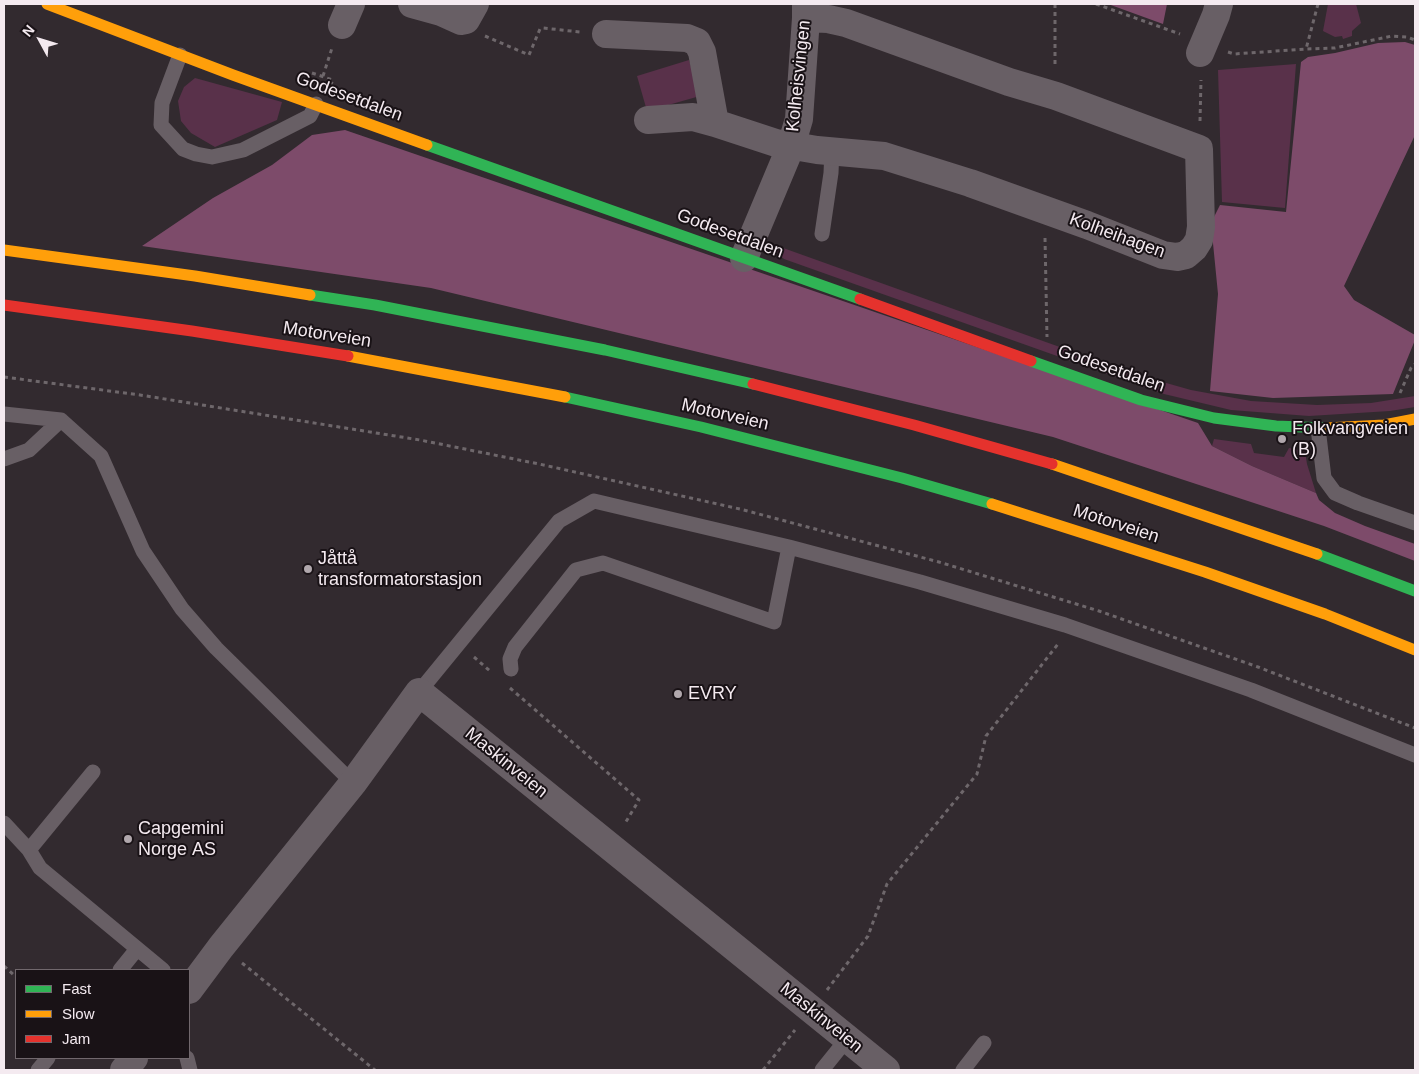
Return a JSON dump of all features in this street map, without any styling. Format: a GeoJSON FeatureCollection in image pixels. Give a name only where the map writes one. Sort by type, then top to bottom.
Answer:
{"type":"FeatureCollection","features":[{"type":"Feature","properties":{"kind":"main road","name":"Godesetdalen"},"geometry":{"type":"LineString","coordinates":[[47,4],[180,55],[1141,400],[1214,418],[1276,426],[1318,428],[1384,425],[1415,419]]}},
{"type":"Feature","properties":{"kind":"main road","name":"Motorveien"},"geometry":{"type":"LineString","coordinates":[[4,250],[195,276],[384,306],[605,350],[808,397],[1033,458],[1308,550],[1415,591]]}},
{"type":"Feature","properties":{"kind":"main road","name":"Motorveien"},"geometry":{"type":"LineString","coordinates":[[4,305],[192,331],[372,360],[596,403],[701,427],[902,478],[1056,523],[1325,614],[1415,650]]}},
{"type":"Feature","properties":{"kind":"street"},"geometry":{"type":"LineString","coordinates":[[412,4],[461,20],[470,12]]}},
{"type":"Feature","properties":{"kind":"street"},"geometry":{"type":"LineString","coordinates":[[1203,48],[1219,4]]}},
{"type":"Feature","properties":{"kind":"street"},"geometry":{"type":"LineString","coordinates":[[806,11],[846,23],[1009,82],[1056,96],[1199,149]]}},
{"type":"Feature","properties":{"kind":"street","name":"Kolheisvingen"},"geometry":{"type":"LineString","coordinates":[[744,258],[791,146],[798,118],[806,11]]}},
{"type":"Feature","properties":{"kind":"street"},"geometry":{"type":"LineString","coordinates":[[606,34],[687,38],[697,42],[702,52],[715,122]]}},
{"type":"Feature","properties":{"kind":"street","name":"Kolheihagen"},"geometry":{"type":"LineString","coordinates":[[648,120],[693,117],[715,122],[776,144],[884,156],[970,183],[1087,224],[1163,255],[1177,257],[1186,255],[1199,240],[1201,227],[1199,149]]}},
{"type":"Feature","properties":{"kind":"street"},"geometry":{"type":"LineString","coordinates":[[190,989],[353,783],[419,692]]}},
{"type":"Feature","properties":{"kind":"street","name":"Maskinveien"},"geometry":{"type":"LineString","coordinates":[[419,692],[886,1070]]}},
{"type":"Feature","properties":{"kind":"street"},"geometry":{"type":"LineString","coordinates":[[124,1070],[133,1059]]}},
{"type":"Feature","properties":{"kind":"lane"},"geometry":{"type":"LineString","coordinates":[[180,55],[162,103],[161,125],[184,149],[196,154],[212,157],[243,150],[310,116],[316,104]]}},
{"type":"Feature","properties":{"kind":"lane"},"geometry":{"type":"LineString","coordinates":[[822,234],[832,172],[832,150]]}},
{"type":"Feature","properties":{"kind":"lane"},"geometry":{"type":"LineString","coordinates":[[4,414],[61,420],[101,456],[143,551],[182,610],[216,648],[353,783]]}},
{"type":"Feature","properties":{"kind":"lane"},"geometry":{"type":"LineString","coordinates":[[4,459],[29,450],[61,420]]}},
{"type":"Feature","properties":{"kind":"lane"},"geometry":{"type":"LineString","coordinates":[[1318,428],[1324,478],[1335,493],[1358,504],[1415,523]]}},
{"type":"Feature","properties":{"kind":"lane"},"geometry":{"type":"LineString","coordinates":[[419,692],[559,521],[594,501],[789,547],[920,582],[1065,625],[1251,690],[1415,755]]}},
{"type":"Feature","properties":{"kind":"lane"},"geometry":{"type":"LineString","coordinates":[[507,676],[510,659],[515,647],[576,570],[603,563],[774,622],[789,547]]}},
{"type":"Feature","properties":{"kind":"lane"},"geometry":{"type":"LineString","coordinates":[[29,850],[93,772]]}},
{"type":"Feature","properties":{"kind":"lane"},"geometry":{"type":"LineString","coordinates":[[4,823],[29,850],[40,868],[162,969]]}},
{"type":"Feature","properties":{"kind":"lane"},"geometry":{"type":"LineString","coordinates":[[121,969],[137,949]]}},
{"type":"Feature","properties":{"kind":"lane"},"geometry":{"type":"LineString","coordinates":[[822,1070],[847,1039]]}},
{"type":"Feature","properties":{"kind":"lane"},"geometry":{"type":"LineString","coordinates":[[964,1070],[984,1043]]}},
{"type":"Feature","properties":{"kind":"lane"},"geometry":{"type":"LineString","coordinates":[[38,1070],[47,1059]]}},
{"type":"Feature","properties":{"kind":"path"},"geometry":{"type":"LineString","coordinates":[[1055,4],[1056,96]]}},
{"type":"Feature","properties":{"kind":"path"},"geometry":{"type":"LineString","coordinates":[[1096,4],[1203,48],[1234,54],[1335,48],[1392,36],[1407,37],[1415,40]]}},
{"type":"Feature","properties":{"kind":"path"},"geometry":{"type":"LineString","coordinates":[[1306,50],[1318,4]]}},
{"type":"Feature","properties":{"kind":"path"},"geometry":{"type":"LineString","coordinates":[[470,12],[473,29],[493,40],[529,55],[540,30],[543,28],[606,34]]}},
{"type":"Feature","properties":{"kind":"path"},"geometry":{"type":"LineString","coordinates":[[1199,149],[1203,48]]}},
{"type":"Feature","properties":{"kind":"path"},"geometry":{"type":"LineString","coordinates":[[1044,210],[1047,337]]}},
{"type":"Feature","properties":{"kind":"path"},"geometry":{"type":"LineString","coordinates":[[1037,334],[1056,340]]}},
{"type":"Feature","properties":{"kind":"path"},"geometry":{"type":"LineString","coordinates":[[1400,393],[1411,368],[1415,364]]}},
{"type":"Feature","properties":{"kind":"path"},"geometry":{"type":"LineString","coordinates":[[1393,394],[1408,391]]}},
{"type":"Feature","properties":{"kind":"path"},"geometry":{"type":"LineString","coordinates":[[822,996],[868,936],[887,884],[977,774],[986,736],[1059,643]]}},
{"type":"Feature","properties":{"kind":"path"},"geometry":{"type":"LineString","coordinates":[[458,644],[496,676]]}},
{"type":"Feature","properties":{"kind":"path"},"geometry":{"type":"LineString","coordinates":[[507,676],[638,800],[627,821]]}},
{"type":"Feature","properties":{"kind":"path"},"geometry":{"type":"LineString","coordinates":[[222,947],[375,1070]]}},
{"type":"Feature","properties":{"kind":"path"},"geometry":{"type":"LineString","coordinates":[[4,966],[15,976]]}},
{"type":"Feature","properties":{"kind":"path"},"geometry":{"type":"LineString","coordinates":[[763,1070],[799,1025]]}},
{"type":"Feature","properties":{"kind":"shaded area"},"geometry":{"type":"Polygon","coordinates":[[[1108,4],[1167,4],[1163,24],[1108,4]]]}},
{"type":"Feature","properties":{"kind":"shaded area"},"geometry":{"type":"Polygon","coordinates":[[[1328,4],[1356,4],[1361,23],[1352,31],[1352,36],[1343,39],[1342,36],[1335,37],[1323,31],[1328,4]]]}},
{"type":"Feature","properties":{"kind":"shaded area"},"geometry":{"type":"Polygon","coordinates":[[[1405,42],[1415,45],[1415,135],[1344,286],[1354,300],[1415,335],[1415,340],[1393,394],[1273,398],[1210,391],[1218,294],[1211,223],[1220,205],[1286,212],[1301,62],[1308,57],[1378,43],[1405,42]]]}},
{"type":"Feature","properties":{"kind":"shaded area"},"geometry":{"type":"Polygon","coordinates":[[[689,60],[700,96],[647,111],[637,76],[689,60]]]}},
{"type":"Feature","properties":{"kind":"shaded area"},"geometry":{"type":"Polygon","coordinates":[[[1296,64],[1285,208],[1222,202],[1218,70],[1296,64]]]}},
{"type":"Feature","properties":{"kind":"shaded area"},"geometry":{"type":"Polygon","coordinates":[[[195,78],[282,102],[277,120],[215,147],[191,133],[181,121],[178,101],[184,87],[195,78]]]}},
{"type":"Feature","properties":{"kind":"shaded area"},"geometry":{"type":"Polygon","coordinates":[[[345,130],[1198,423],[1212,446],[1252,466],[1316,493],[1319,500],[1335,513],[1415,544],[1415,561],[1324,526],[1053,437],[431,288],[142,246],[213,198],[272,165],[312,135],[345,130]]]}},
{"type":"Feature","properties":{"kind":"shaded area"},"geometry":{"type":"Polygon","coordinates":[[[772,244],[1138,375],[1191,390],[1251,401],[1317,405],[1371,403],[1415,396],[1415,407],[1390,411],[1309,416],[1231,410],[1164,394],[784,259],[772,244]]]}},
{"type":"Feature","properties":{"kind":"shaded area"},"geometry":{"type":"Polygon","coordinates":[[[1214,439],[1251,444],[1254,453],[1284,457],[1289,448],[1305,451],[1316,493],[1252,466],[1212,446],[1214,439]]]}},
{"type":"Feature","properties":{"kind":"traffic: fast"},"geometry":{"type":"LineString","coordinates":[[427,145],[860,299]]}},
{"type":"Feature","properties":{"kind":"traffic: fast"},"geometry":{"type":"LineString","coordinates":[[310,295],[375,305],[605,350],[753,384]]}},
{"type":"Feature","properties":{"kind":"traffic: fast"},"geometry":{"type":"LineString","coordinates":[[1031,361],[1141,400],[1214,418],[1276,426],[1326,428]]}},
{"type":"Feature","properties":{"kind":"traffic: fast"},"geometry":{"type":"LineString","coordinates":[[565,397],[701,427],[902,478],[992,504]]}},
{"type":"Feature","properties":{"kind":"traffic: fast"},"geometry":{"type":"LineString","coordinates":[[1317,554],[1415,591]]}},
{"type":"Feature","properties":{"kind":"traffic: slow"},"geometry":{"type":"LineString","coordinates":[[47,4],[233,75],[427,145]]}},
{"type":"Feature","properties":{"kind":"traffic: slow"},"geometry":{"type":"LineString","coordinates":[[4,250],[195,276],[310,295]]}},
{"type":"Feature","properties":{"kind":"traffic: slow"},"geometry":{"type":"LineString","coordinates":[[348,356],[565,397]]}},
{"type":"Feature","properties":{"kind":"traffic: slow"},"geometry":{"type":"LineString","coordinates":[[1326,428],[1384,425],[1415,419]]}},
{"type":"Feature","properties":{"kind":"traffic: slow"},"geometry":{"type":"LineString","coordinates":[[1052,464],[1317,554]]}},
{"type":"Feature","properties":{"kind":"traffic: slow"},"geometry":{"type":"LineString","coordinates":[[992,504],[1205,572],[1325,614],[1415,650]]}},
{"type":"Feature","properties":{"kind":"traffic: jam"},"geometry":{"type":"LineString","coordinates":[[860,299],[1031,361]]}},
{"type":"Feature","properties":{"kind":"traffic: jam"},"geometry":{"type":"LineString","coordinates":[[4,305],[192,331],[348,356]]}},
{"type":"Feature","properties":{"kind":"traffic: jam"},"geometry":{"type":"LineString","coordinates":[[753,384],[914,425],[1052,464]]}},
{"type":"Feature","properties":{"kind":"place","name":"Folkvangveien (B)"},"geometry":{"type":"Point","coordinates":[1282,439]}},
{"type":"Feature","properties":{"kind":"place","name":"Jåttå transformatorstasjon"},"geometry":{"type":"Point","coordinates":[308,569]}},
{"type":"Feature","properties":{"kind":"place","name":"EVRY"},"geometry":{"type":"Point","coordinates":[678,694]}},
{"type":"Feature","properties":{"kind":"place","name":"Capgemini Norge AS"},"geometry":{"type":"Point","coordinates":[128,839]}}]}
